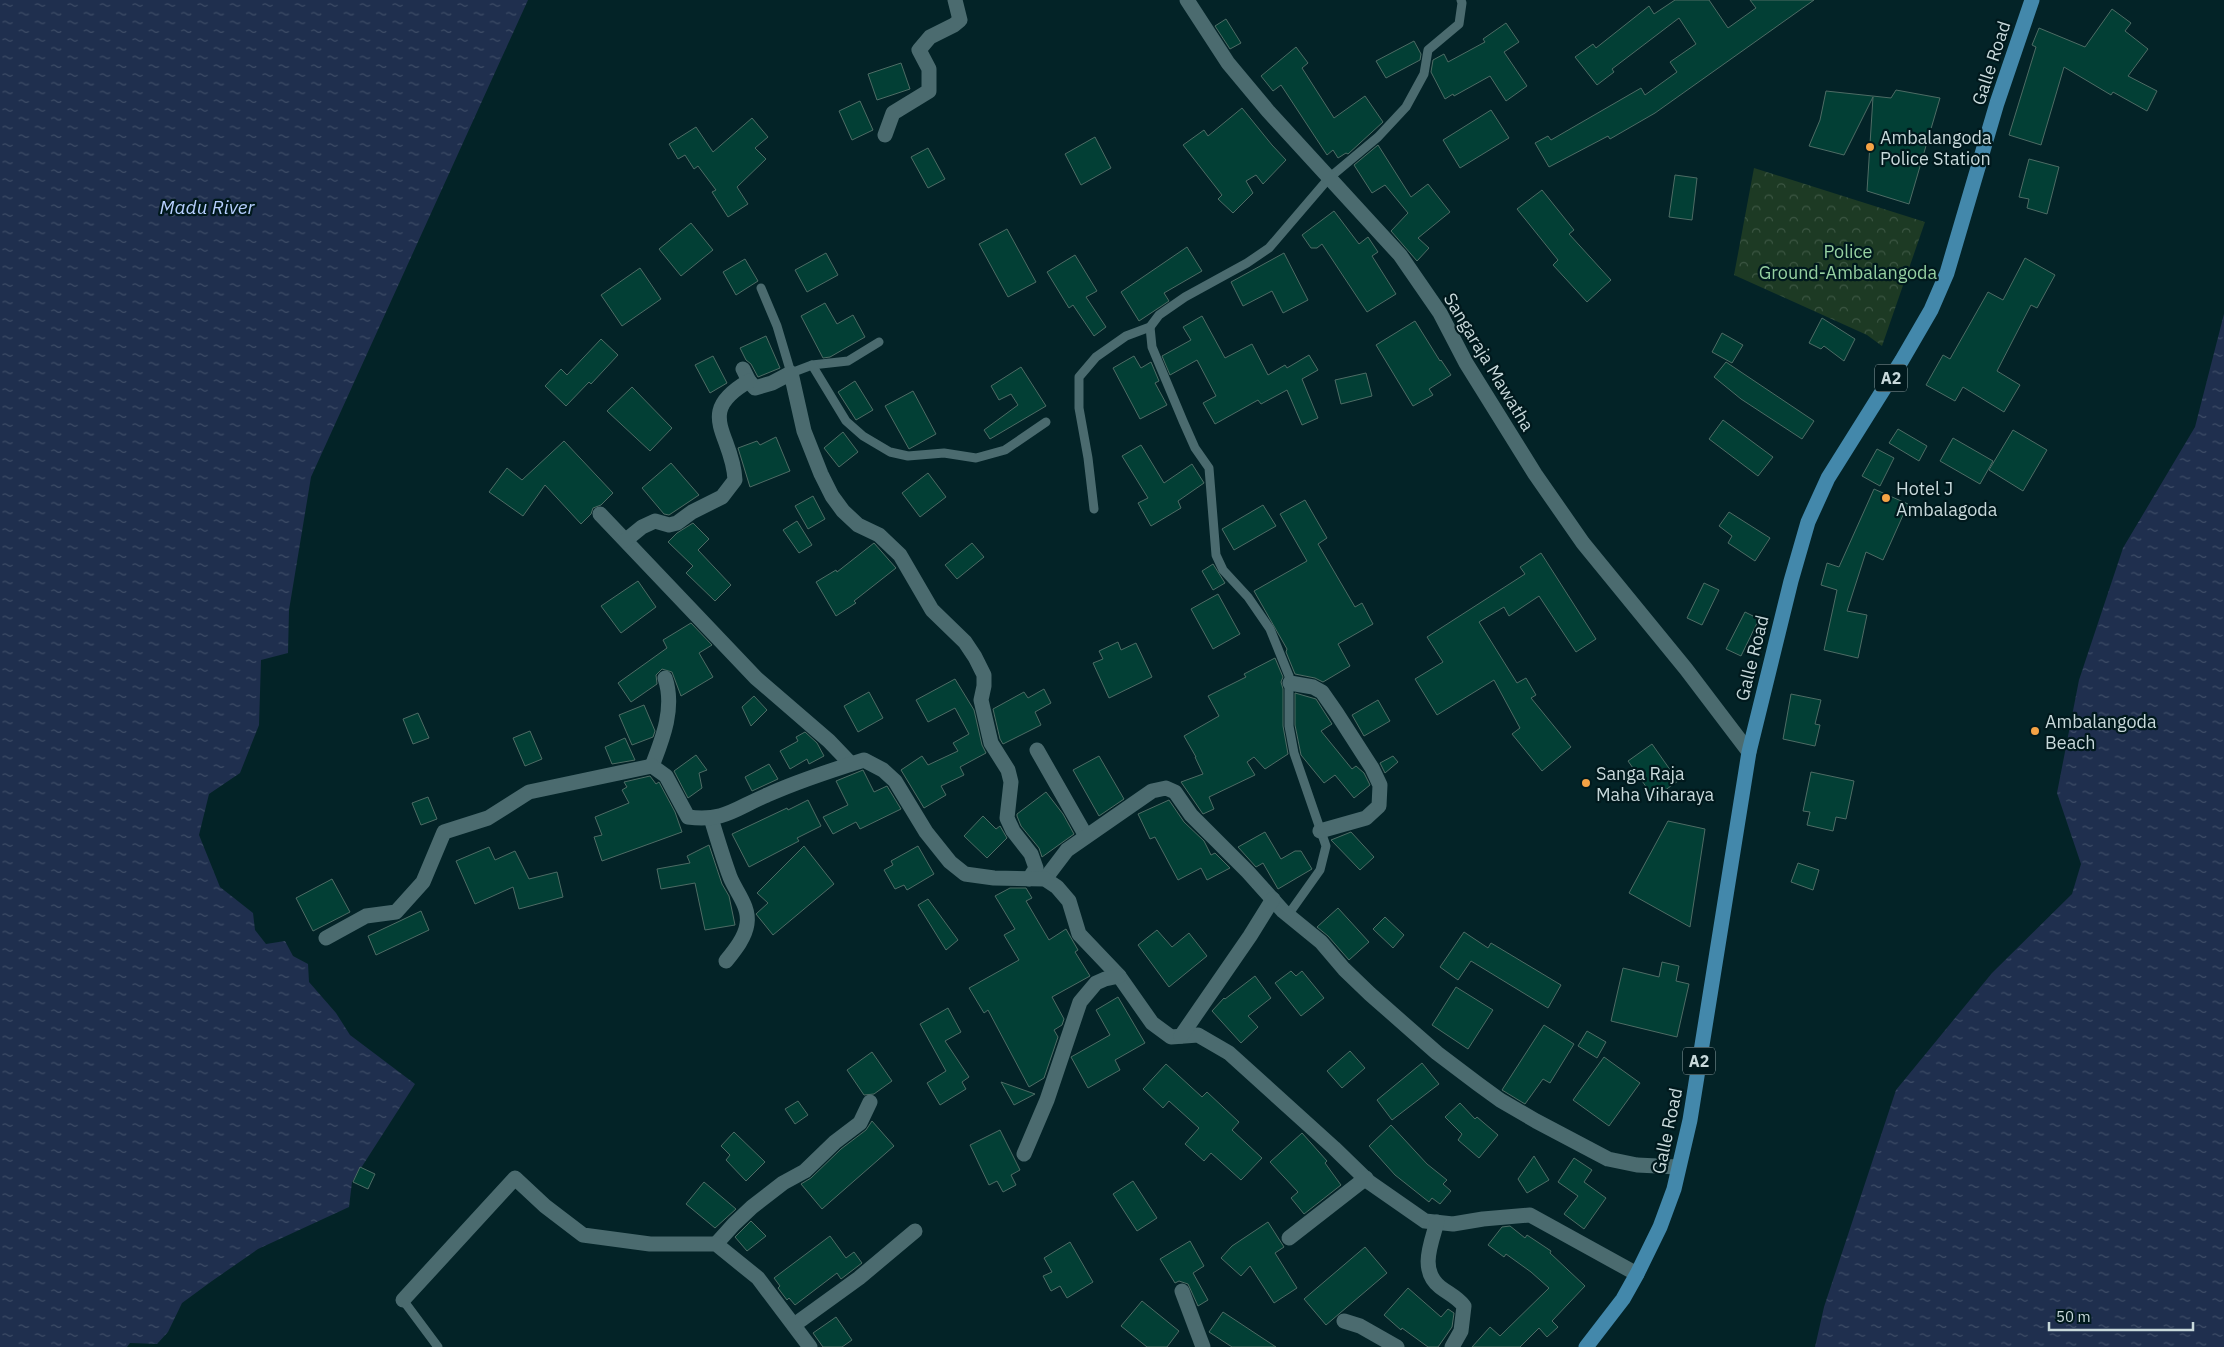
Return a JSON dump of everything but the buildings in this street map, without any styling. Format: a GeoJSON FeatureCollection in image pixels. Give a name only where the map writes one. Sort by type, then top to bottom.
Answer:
{"type":"FeatureCollection","features":[{"type":"Feature","properties":{"kind":"highway","name":"Galle Road"},"geometry":{"type":"LineString","coordinates":[[1586,1347],[1622,1299],[1637,1274],[1660,1227],[1674,1188],[1690,1120],[1749,752],[1791,581],[1808,522],[1828,478],[1902,360],[1931,310],[1948,272],[1997,103],[2032,0]]}},
{"type":"Feature","properties":{"kind":"street"},"geometry":{"type":"LineString","coordinates":[[885,135],[893,114],[929,91],[929,69],[919,50],[930,37],[960,20],[955,0]]}},
{"type":"Feature","properties":{"kind":"street","name":"Sangaraja Mawatha"},"geometry":{"type":"LineString","coordinates":[[1187,0],[1228,63],[1268,111],[1400,255],[1440,314],[1466,363],[1534,474],[1583,543],[1686,669],[1749,752]]}},
{"type":"Feature","properties":{"kind":"street"},"geometry":{"type":"LineString","coordinates":[[626,540],[642,527],[654,522],[669,525],[677,523],[692,512],[722,497],[735,480],[734,465],[718,416],[722,402],[746,375],[755,388],[772,383],[791,373],[804,430],[821,474],[832,496],[843,511],[858,525],[879,535],[900,555],[932,610],[965,642],[981,669],[984,686],[981,700],[991,742],[1008,770],[1011,782],[1007,818],[1013,831],[1031,854],[1036,868],[1030,879]]}},
{"type":"Feature","properties":{"kind":"street"},"geometry":{"type":"LineString","coordinates":[[600,514],[756,678],[829,741],[852,764]]}},
{"type":"Feature","properties":{"kind":"street"},"geometry":{"type":"LineString","coordinates":[[652,766],[661,742],[668,713],[669,699],[665,678]]}},
{"type":"Feature","properties":{"kind":"street"},"geometry":{"type":"LineString","coordinates":[[1290,683],[1313,687],[1322,692],[1362,751],[1380,784],[1379,806],[1366,818],[1320,831]]}},
{"type":"Feature","properties":{"kind":"street"},"geometry":{"type":"LineString","coordinates":[[1037,750],[1086,836]]}},
{"type":"Feature","properties":{"kind":"street"},"geometry":{"type":"LineString","coordinates":[[326,938],[366,916],[396,912],[422,882],[444,832],[488,818],[529,792],[652,766],[666,776],[688,817],[711,818],[729,813],[767,794],[864,760],[883,770],[895,781],[926,832],[950,862],[965,874],[994,878],[1045,879],[1057,887],[1069,901],[1079,934],[1119,976],[1152,1023],[1171,1036],[1198,1035],[1229,1053],[1366,1178],[1425,1221],[1453,1224],[1530,1215],[1637,1274]]}},
{"type":"Feature","properties":{"kind":"street"},"geometry":{"type":"LineString","coordinates":[[1045,879],[1067,850],[1152,791],[1166,788],[1175,792],[1192,815],[1288,915],[1321,942],[1357,981],[1437,1053],[1500,1100],[1608,1159],[1638,1165],[1678,1167]]}},
{"type":"Feature","properties":{"kind":"street"},"geometry":{"type":"LineString","coordinates":[[711,818],[731,880],[747,917],[747,925],[743,936],[726,962]]}},
{"type":"Feature","properties":{"kind":"street"},"geometry":{"type":"LineString","coordinates":[[1181,1036],[1250,936],[1273,899]]}},
{"type":"Feature","properties":{"kind":"street"},"geometry":{"type":"LineString","coordinates":[[1024,1154],[1048,1100],[1080,1002],[1096,984],[1105,979],[1119,976]]}},
{"type":"Feature","properties":{"kind":"street"},"geometry":{"type":"LineString","coordinates":[[716,1244],[752,1207],[783,1184],[805,1171],[835,1142],[860,1123],[870,1102]]}},
{"type":"Feature","properties":{"kind":"street"},"geometry":{"type":"LineString","coordinates":[[403,1300],[515,1178],[545,1206],[583,1235],[650,1244],[716,1244],[758,1278],[810,1347]]}},
{"type":"Feature","properties":{"kind":"street"},"geometry":{"type":"LineString","coordinates":[[1289,1238],[1366,1178]]}},
{"type":"Feature","properties":{"kind":"street"},"geometry":{"type":"LineString","coordinates":[[1437,1222],[1428,1260],[1428,1270],[1434,1281],[1456,1296],[1464,1306],[1461,1331],[1452,1347]]}},
{"type":"Feature","properties":{"kind":"street"},"geometry":{"type":"LineString","coordinates":[[794,1325],[859,1278],[915,1231]]}},
{"type":"Feature","properties":{"kind":"street"},"geometry":{"type":"LineString","coordinates":[[1182,1291],[1203,1347]]}},
{"type":"Feature","properties":{"kind":"street"},"geometry":{"type":"LineString","coordinates":[[1344,1321],[1360,1326],[1397,1347]]}},
{"type":"Feature","properties":{"kind":"lane"},"geometry":{"type":"LineString","coordinates":[[1094,509],[1088,458],[1079,408],[1079,377],[1096,357],[1126,336],[1150,327],[1159,315],[1185,297],[1247,264],[1269,248],[1329,178],[1378,137],[1406,107],[1424,74],[1428,50],[1459,24],[1461,0]]}},
{"type":"Feature","properties":{"kind":"lane"},"geometry":{"type":"LineString","coordinates":[[761,288],[778,326],[791,373],[812,365],[848,361],[879,342]]}},
{"type":"Feature","properties":{"kind":"lane"},"geometry":{"type":"LineString","coordinates":[[1150,327],[1152,347],[1195,448],[1208,468],[1216,555],[1223,570],[1248,598],[1270,628],[1289,676],[1288,726],[1294,752],[1326,846],[1320,870],[1288,915]]}},
{"type":"Feature","properties":{"kind":"lane"},"geometry":{"type":"LineString","coordinates":[[812,365],[846,421],[863,436],[890,452],[908,456],[944,453],[976,458],[1005,450],[1046,422]]}},
{"type":"Feature","properties":{"kind":"lane"},"geometry":{"type":"LineString","coordinates":[[403,1300],[438,1347]]}},
{"type":"Feature","properties":{"kind":"green space","name":"Police Ground-Ambalangoda"},"geometry":{"type":"Polygon","coordinates":[[[1754,168],[1925,222],[1882,346],[1867,335],[1734,275],[1754,168]]]}},
{"type":"Feature","properties":{"kind":"water","name":"Madu River"},"geometry":{"type":"Polygon","coordinates":[[[0,0],[528,0],[311,477],[289,610],[288,653],[261,660],[259,725],[240,773],[209,794],[199,835],[220,887],[253,913],[255,930],[266,944],[285,941],[293,956],[308,964],[309,982],[336,1013],[350,1035],[415,1084],[352,1182],[349,1207],[258,1249],[212,1281],[182,1303],[168,1332],[157,1344],[130,1343],[127,1347],[0,1347],[0,0]]]}},
{"type":"Feature","properties":{"kind":"water"},"geometry":{"type":"Polygon","coordinates":[[[2224,314],[2224,1347],[1815,1347],[1824,1307],[1896,1090],[1992,973],[2072,894],[2081,864],[2057,793],[2079,680],[2123,548],[2195,427],[2224,314]]]}},
{"type":"Feature","properties":{"kind":"place","name":"Ambalangoda Police Station"},"geometry":{"type":"Point","coordinates":[1870,147]}},
{"type":"Feature","properties":{"kind":"place","name":"Hotel J Ambalagoda"},"geometry":{"type":"Point","coordinates":[1886,498]}},
{"type":"Feature","properties":{"kind":"place","name":"Ambalangoda Beach"},"geometry":{"type":"Point","coordinates":[2035,731]}},
{"type":"Feature","properties":{"kind":"place","name":"Sanga Raja Maha Viharaya"},"geometry":{"type":"Point","coordinates":[1586,783]}}]}
